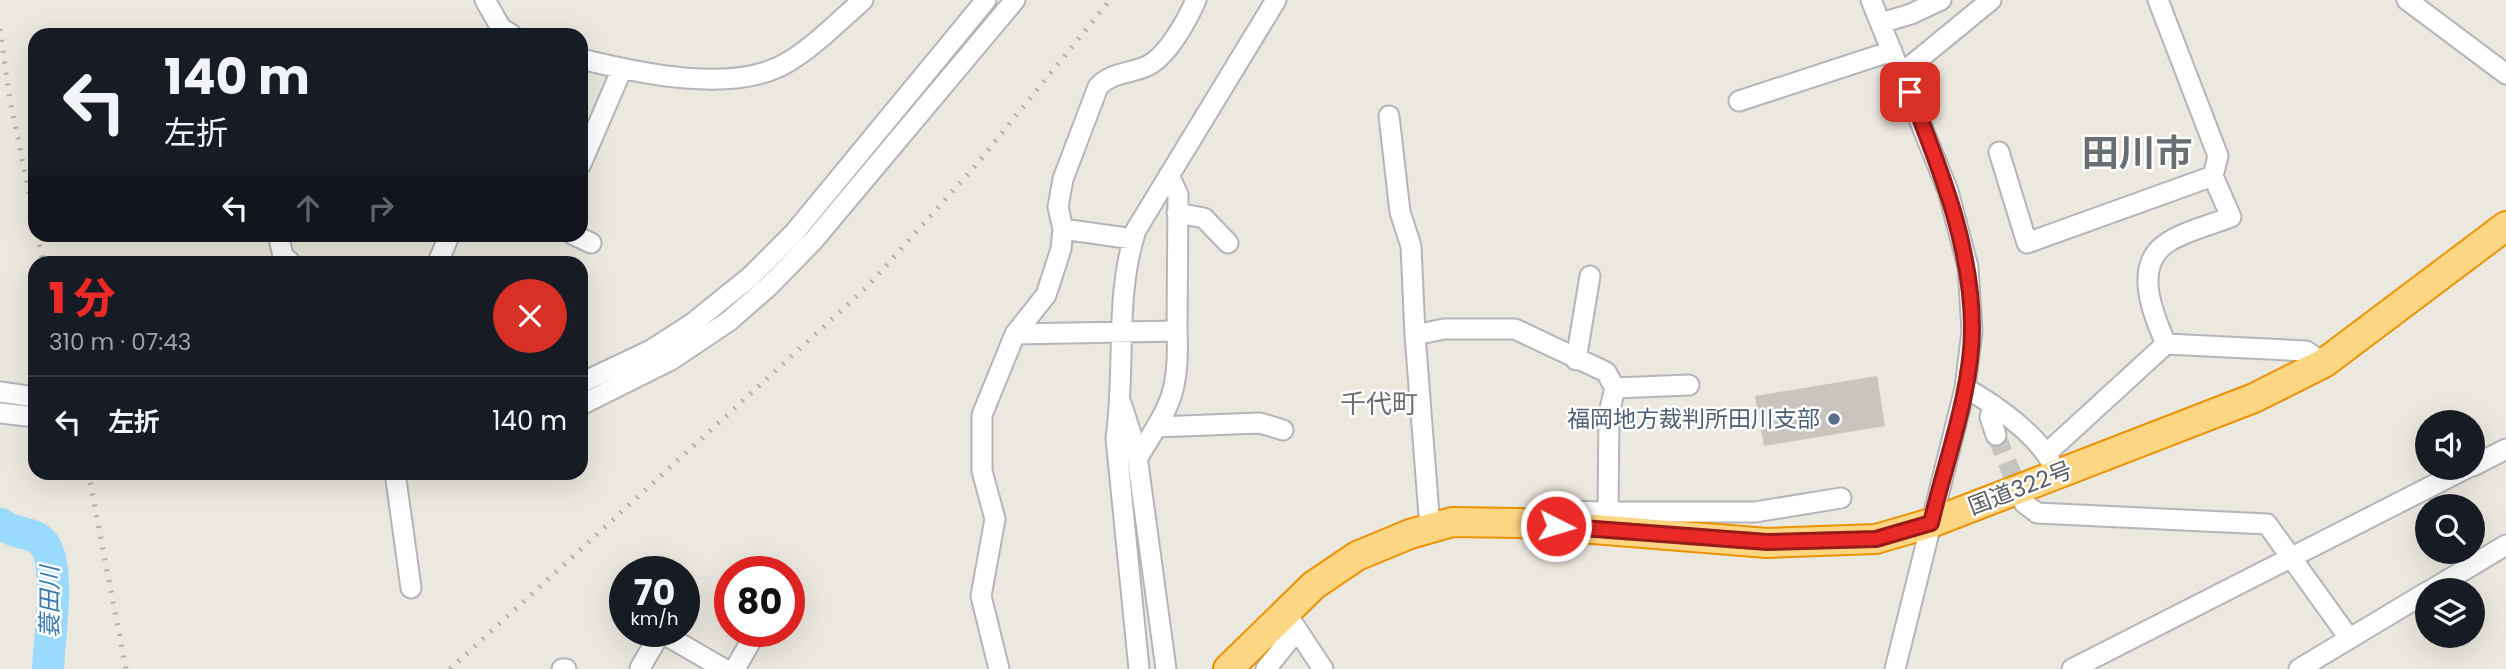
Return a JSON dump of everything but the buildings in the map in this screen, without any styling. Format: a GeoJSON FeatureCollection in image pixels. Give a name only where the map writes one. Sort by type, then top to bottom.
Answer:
{"type":"FeatureCollection","features":[{"type":"Feature","properties":{"kind":"highway","name":"国道322号"},"geometry":{"type":"LineString","coordinates":[[1228,669],[1291,621],[1314,585],[1357,556],[1452,522],[1556,526],[1767,542],[1876,539],[1931,523],[2052,463],[2254,398],[2324,363],[2506,226]]}},
{"type":"Feature","properties":{"kind":"street"},"geometry":{"type":"LineString","coordinates":[[485,0],[502,28]]}},
{"type":"Feature","properties":{"kind":"street"},"geometry":{"type":"LineString","coordinates":[[588,61],[622,69],[703,79],[751,76],[786,63],[863,0]]}},
{"type":"Feature","properties":{"kind":"street"},"geometry":{"type":"LineString","coordinates":[[588,380],[662,343],[693,323],[750,277],[794,233],[986,0]]}},
{"type":"Feature","properties":{"kind":"street"},"geometry":{"type":"LineString","coordinates":[[588,402],[671,360],[729,321],[813,241],[1015,0]]}},
{"type":"Feature","properties":{"kind":"street"},"geometry":{"type":"LineString","coordinates":[[999,669],[981,596],[995,519],[982,471],[982,415],[1015,334],[1046,295],[1061,249],[1063,229],[1058,207],[1063,179],[1098,87],[1105,79],[1150,65],[1184,27],[1196,0]]}},
{"type":"Feature","properties":{"kind":"street"},"geometry":{"type":"LineString","coordinates":[[1139,669],[1116,438],[1121,402],[1125,265],[1133,239],[1169,175],[1276,0]]}},
{"type":"Feature","properties":{"kind":"street"},"geometry":{"type":"LineString","coordinates":[[1871,0],[1948,191],[1968,267],[1972,331],[1965,388],[1895,669]]}},
{"type":"Feature","properties":{"kind":"street"},"geometry":{"type":"LineString","coordinates":[[1881,23],[1911,14],[1941,0]]}},
{"type":"Feature","properties":{"kind":"street"},"geometry":{"type":"LineString","coordinates":[[1902,73],[1992,0]]}},
{"type":"Feature","properties":{"kind":"street"},"geometry":{"type":"LineString","coordinates":[[2158,0],[2218,156],[2213,176],[2231,217],[2168,242],[2156,254],[2149,274],[2147,292],[2166,344]]}},
{"type":"Feature","properties":{"kind":"street"},"geometry":{"type":"LineString","coordinates":[[2407,0],[2506,74]]}},
{"type":"Feature","properties":{"kind":"street"},"geometry":{"type":"LineString","coordinates":[[1739,101],[1892,51]]}},
{"type":"Feature","properties":{"kind":"street"},"geometry":{"type":"LineString","coordinates":[[588,148],[622,69]]}},
{"type":"Feature","properties":{"kind":"street"},"geometry":{"type":"LineString","coordinates":[[1389,116],[1400,212],[1411,246],[1430,528]]}},
{"type":"Feature","properties":{"kind":"street"},"geometry":{"type":"LineString","coordinates":[[1999,152],[2027,243],[2213,176]]}},
{"type":"Feature","properties":{"kind":"street"},"geometry":{"type":"LineString","coordinates":[[854,159],[873,171]]}},
{"type":"Feature","properties":{"kind":"street"},"geometry":{"type":"LineString","coordinates":[[1137,459],[1171,401],[1179,371],[1178,195],[1169,175]]}},
{"type":"Feature","properties":{"kind":"street"},"geometry":{"type":"LineString","coordinates":[[1177,213],[1205,218],[1228,243]]}},
{"type":"Feature","properties":{"kind":"street"},"geometry":{"type":"LineString","coordinates":[[1063,229],[1133,239]]}},
{"type":"Feature","properties":{"kind":"street"},"geometry":{"type":"LineString","coordinates":[[1576,360],[1590,276]]}},
{"type":"Feature","properties":{"kind":"street"},"geometry":{"type":"LineString","coordinates":[[1415,334],[1444,329],[1515,329],[1606,372],[1615,387],[1609,412],[1608,512]]}},
{"type":"Feature","properties":{"kind":"street"},"geometry":{"type":"LineString","coordinates":[[1015,334],[1177,331]]}},
{"type":"Feature","properties":{"kind":"street"},"geometry":{"type":"LineString","coordinates":[[1965,388],[1993,405],[2052,463],[2166,344],[2306,351],[2324,363]]}},
{"type":"Feature","properties":{"kind":"street"},"geometry":{"type":"LineString","coordinates":[[1615,387],[1689,385]]}},
{"type":"Feature","properties":{"kind":"street"},"geometry":{"type":"LineString","coordinates":[[0,392],[28,396]]}},
{"type":"Feature","properties":{"kind":"street"},"geometry":{"type":"LineString","coordinates":[[1121,402],[1137,459],[1166,669]]}},
{"type":"Feature","properties":{"kind":"street"},"geometry":{"type":"LineString","coordinates":[[1993,405],[1990,417],[1996,435]]}},
{"type":"Feature","properties":{"kind":"street"},"geometry":{"type":"LineString","coordinates":[[0,413],[28,416]]}},
{"type":"Feature","properties":{"kind":"street"},"geometry":{"type":"LineString","coordinates":[[1156,427],[1260,423],[1283,430]]}},
{"type":"Feature","properties":{"kind":"street"},"geometry":{"type":"LineString","coordinates":[[2485,459],[2506,449]]}},
{"type":"Feature","properties":{"kind":"street"},"geometry":{"type":"LineString","coordinates":[[396,480],[411,588]]}},
{"type":"Feature","properties":{"kind":"street"},"geometry":{"type":"LineString","coordinates":[[2072,669],[2443,480]]}},
{"type":"Feature","properties":{"kind":"street"},"geometry":{"type":"LineString","coordinates":[[1556,526],[1556,511],[1755,512],[1841,498]]}},
{"type":"Feature","properties":{"kind":"street"},"geometry":{"type":"LineString","coordinates":[[2024,503],[2037,513],[2267,524],[2349,638]]}},
{"type":"Feature","properties":{"kind":"street"},"geometry":{"type":"LineString","coordinates":[[2451,578],[2506,545]]}},
{"type":"Feature","properties":{"kind":"street"},"geometry":{"type":"LineString","coordinates":[[2299,669],[2415,599]]}},
{"type":"Feature","properties":{"kind":"street"},"geometry":{"type":"LineString","coordinates":[[1266,669],[1291,621],[1323,669]]}},
{"type":"Feature","properties":{"kind":"street"},"geometry":{"type":"LineString","coordinates":[[640,668],[652,647]]}},
{"type":"Feature","properties":{"kind":"street"},"geometry":{"type":"LineString","coordinates":[[687,647],[724,669]]}},
{"type":"Feature","properties":{"kind":"street"},"geometry":{"type":"LineString","coordinates":[[735,669],[747,647]]}},
{"type":"Feature","properties":{"kind":"waterway","name":"蓑田川"},"geometry":{"type":"LineString","coordinates":[[1,524],[40,540],[49,554],[53,586],[48,669]]}},
{"type":"Feature","properties":{"kind":"tunnel"},"geometry":{"type":"LineString","coordinates":[[1996,435],[2022,498]]}},
{"type":"Feature","properties":{"kind":"railway"},"geometry":{"type":"LineString","coordinates":[[450,669],[868,286],[976,165],[1110,0]]}},
{"type":"Feature","properties":{"kind":"railway"},"geometry":{"type":"LineString","coordinates":[[0,29],[9,95],[28,188]]}},
{"type":"Feature","properties":{"kind":"railway"},"geometry":{"type":"LineString","coordinates":[[39,242],[42,256]]}},
{"type":"Feature","properties":{"kind":"railway"},"geometry":{"type":"LineString","coordinates":[[90,480],[126,669]]}},
{"type":"Feature","properties":{"kind":"place","name":"福岡地方裁判所田川支部"},"geometry":{"type":"Point","coordinates":[1834,419]}},
{"type":"Feature","properties":{"kind":"district","name":"田川市"},"geometry":{"type":"Point","coordinates":[2137,153]}},
{"type":"Feature","properties":{"kind":"district","name":"千代町"},"geometry":{"type":"Point","coordinates":[1379,404]}},
{"type":"Feature","properties":{"kind":"route"},"geometry":{"type":"LineString","coordinates":[[1556,526],[1767,542],[1876,539],[1931,523],[1965,388],[1972,331],[1968,267],[1948,191],[1910,92]]}}]}
